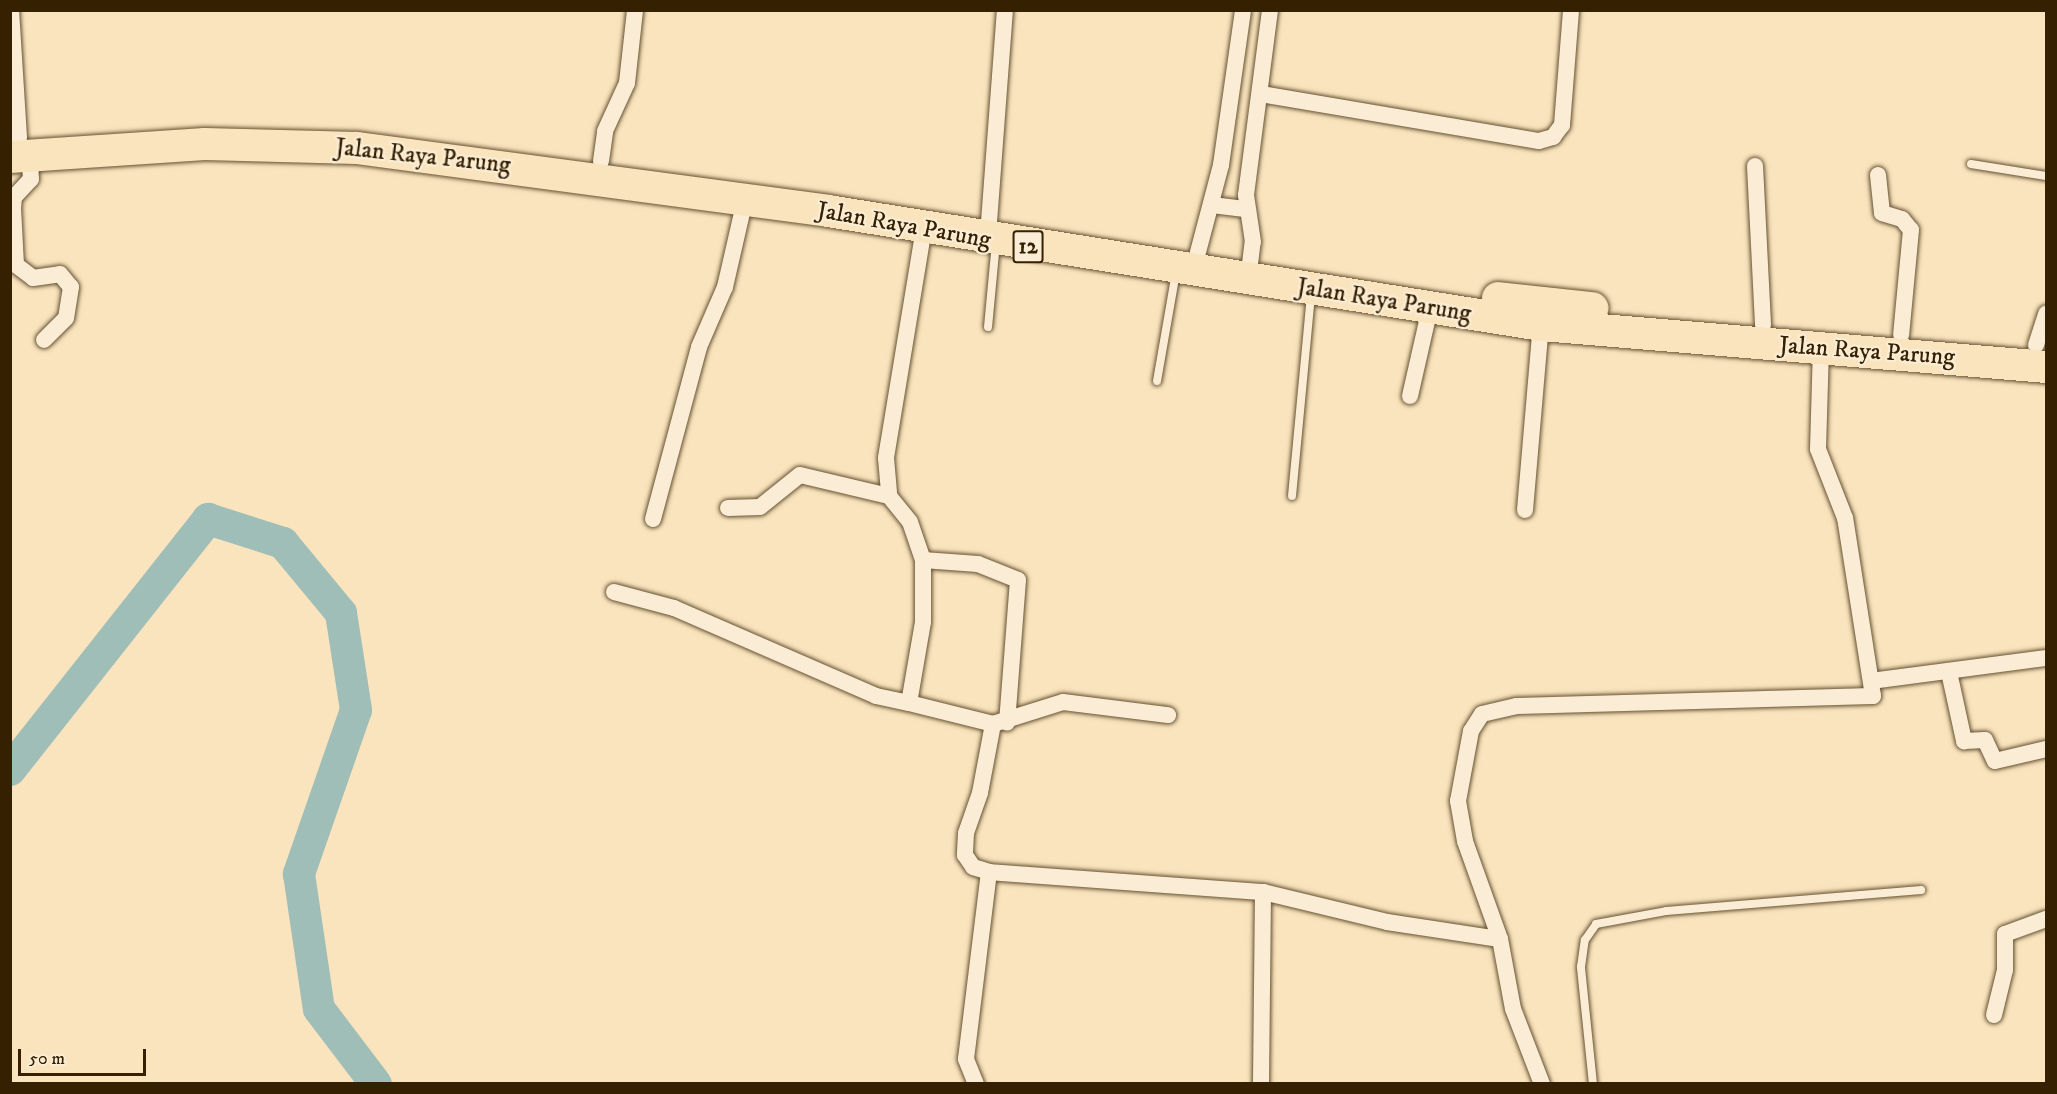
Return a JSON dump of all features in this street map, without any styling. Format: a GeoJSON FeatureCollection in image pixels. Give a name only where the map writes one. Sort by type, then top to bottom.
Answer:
{"type":"FeatureCollection","features":[{"type":"Feature","properties":{"kind":"highway","name":"Jalan Raya Parung"},"geometry":{"type":"LineString","coordinates":[[17,147],[136,130],[349,130],[601,160],[698,185],[745,201],[924,228],[992,232]]}},
{"type":"Feature","properties":{"kind":"highway","name":"Jalan Raya Parung"},"geometry":{"type":"LineString","coordinates":[[17,147],[311,145],[698,185],[1189,264],[1763,325],[1901,335],[2043,353]]}},
{"type":"Feature","properties":{"kind":"highway","name":"Jalan Raya Parung"},"geometry":{"type":"LineString","coordinates":[[1250,270],[1311,290],[1541,325],[1821,349],[2043,353]]}},
{"type":"Feature","properties":{"kind":"street"},"geometry":{"type":"LineString","coordinates":[[11,10],[17,147],[31,179],[14,197],[16,265],[33,278],[60,274],[71,287],[66,318],[44,340]]}},
{"type":"Feature","properties":{"kind":"street"},"geometry":{"type":"LineString","coordinates":[[601,160],[605,131],[627,83],[635,10]]}},
{"type":"Feature","properties":{"kind":"street"},"geometry":{"type":"LineString","coordinates":[[992,232],[1005,10]]}},
{"type":"Feature","properties":{"kind":"street"},"geometry":{"type":"LineString","coordinates":[[1189,264],[1212,205],[1221,165],[1243,10]]}},
{"type":"Feature","properties":{"kind":"street"},"geometry":{"type":"LineString","coordinates":[[1250,270],[1247,209],[1249,170],[1261,94],[1270,10]]}},
{"type":"Feature","properties":{"kind":"street"},"geometry":{"type":"LineString","coordinates":[[1261,94],[1539,141],[1553,137],[1562,125],[1571,10]]}},
{"type":"Feature","properties":{"kind":"street"},"geometry":{"type":"LineString","coordinates":[[1221,165],[1249,170]]}},
{"type":"Feature","properties":{"kind":"street"},"geometry":{"type":"LineString","coordinates":[[1755,166],[1763,325]]}},
{"type":"Feature","properties":{"kind":"street"},"geometry":{"type":"LineString","coordinates":[[1878,175],[1882,213],[1902,219],[1911,230],[1901,335]]}},
{"type":"Feature","properties":{"kind":"street"},"geometry":{"type":"LineString","coordinates":[[653,519],[699,347],[725,287],[745,201]]}},
{"type":"Feature","properties":{"kind":"street"},"geometry":{"type":"LineString","coordinates":[[1212,205],[1247,209]]}},
{"type":"Feature","properties":{"kind":"street"},"geometry":{"type":"LineString","coordinates":[[909,703],[923,622],[923,561],[910,522],[889,496],[886,458],[924,228]]}},
{"type":"Feature","properties":{"kind":"street"},"geometry":{"type":"LineString","coordinates":[[1410,396],[1430,308]]}},
{"type":"Feature","properties":{"kind":"street"},"geometry":{"type":"LineString","coordinates":[[2043,353],[2046,314]]}},
{"type":"Feature","properties":{"kind":"street"},"geometry":{"type":"LineString","coordinates":[[1525,510],[1541,325]]}},
{"type":"Feature","properties":{"kind":"street"},"geometry":{"type":"LineString","coordinates":[[1542,1083],[1513,1009],[1500,939],[1465,841],[1458,801],[1471,731],[1482,714],[1517,706],[1873,696],[1845,518],[1818,449],[1821,349]]}},
{"type":"Feature","properties":{"kind":"street"},"geometry":{"type":"LineString","coordinates":[[728,508],[760,507],[800,475],[889,496]]}},
{"type":"Feature","properties":{"kind":"street"},"geometry":{"type":"LineString","coordinates":[[923,561],[978,564],[1017,580],[1000,723],[965,848],[969,863],[989,872],[1263,892],[1375,920],[1500,939]]}},
{"type":"Feature","properties":{"kind":"street"},"geometry":{"type":"LineString","coordinates":[[614,592],[674,608],[867,693],[909,703],[1000,723],[1063,702],[1168,715]]}},
{"type":"Feature","properties":{"kind":"street"},"geometry":{"type":"LineString","coordinates":[[1871,681],[2046,658]]}},
{"type":"Feature","properties":{"kind":"street"},"geometry":{"type":"LineString","coordinates":[[1949,672],[1964,741],[1985,740],[1995,761],[2046,749]]}},
{"type":"Feature","properties":{"kind":"street"},"geometry":{"type":"LineString","coordinates":[[976,1083],[966,1059],[989,872]]}},
{"type":"Feature","properties":{"kind":"street"},"geometry":{"type":"LineString","coordinates":[[1261,1083],[1263,892]]}},
{"type":"Feature","properties":{"kind":"street"},"geometry":{"type":"LineString","coordinates":[[1994,1015],[2005,970],[2005,934],[2046,919]]}},
{"type":"Feature","properties":{"kind":"lane"},"geometry":{"type":"LineString","coordinates":[[1971,164],[2046,176]]}},
{"type":"Feature","properties":{"kind":"lane"},"geometry":{"type":"LineString","coordinates":[[988,327],[992,232]]}},
{"type":"Feature","properties":{"kind":"lane"},"geometry":{"type":"LineString","coordinates":[[1157,381],[1189,264]]}},
{"type":"Feature","properties":{"kind":"lane"},"geometry":{"type":"LineString","coordinates":[[1292,496],[1311,290]]}},
{"type":"Feature","properties":{"kind":"lane"},"geometry":{"type":"LineString","coordinates":[[1593,1083],[1581,967],[1585,940],[1596,924],[1666,911],[1921,890]]}},
{"type":"Feature","properties":{"kind":"waterway"},"geometry":{"type":"LineString","coordinates":[[10,770],[208,519],[283,543],[341,613],[356,710],[299,874],[319,1009],[376,1084]]}}]}
